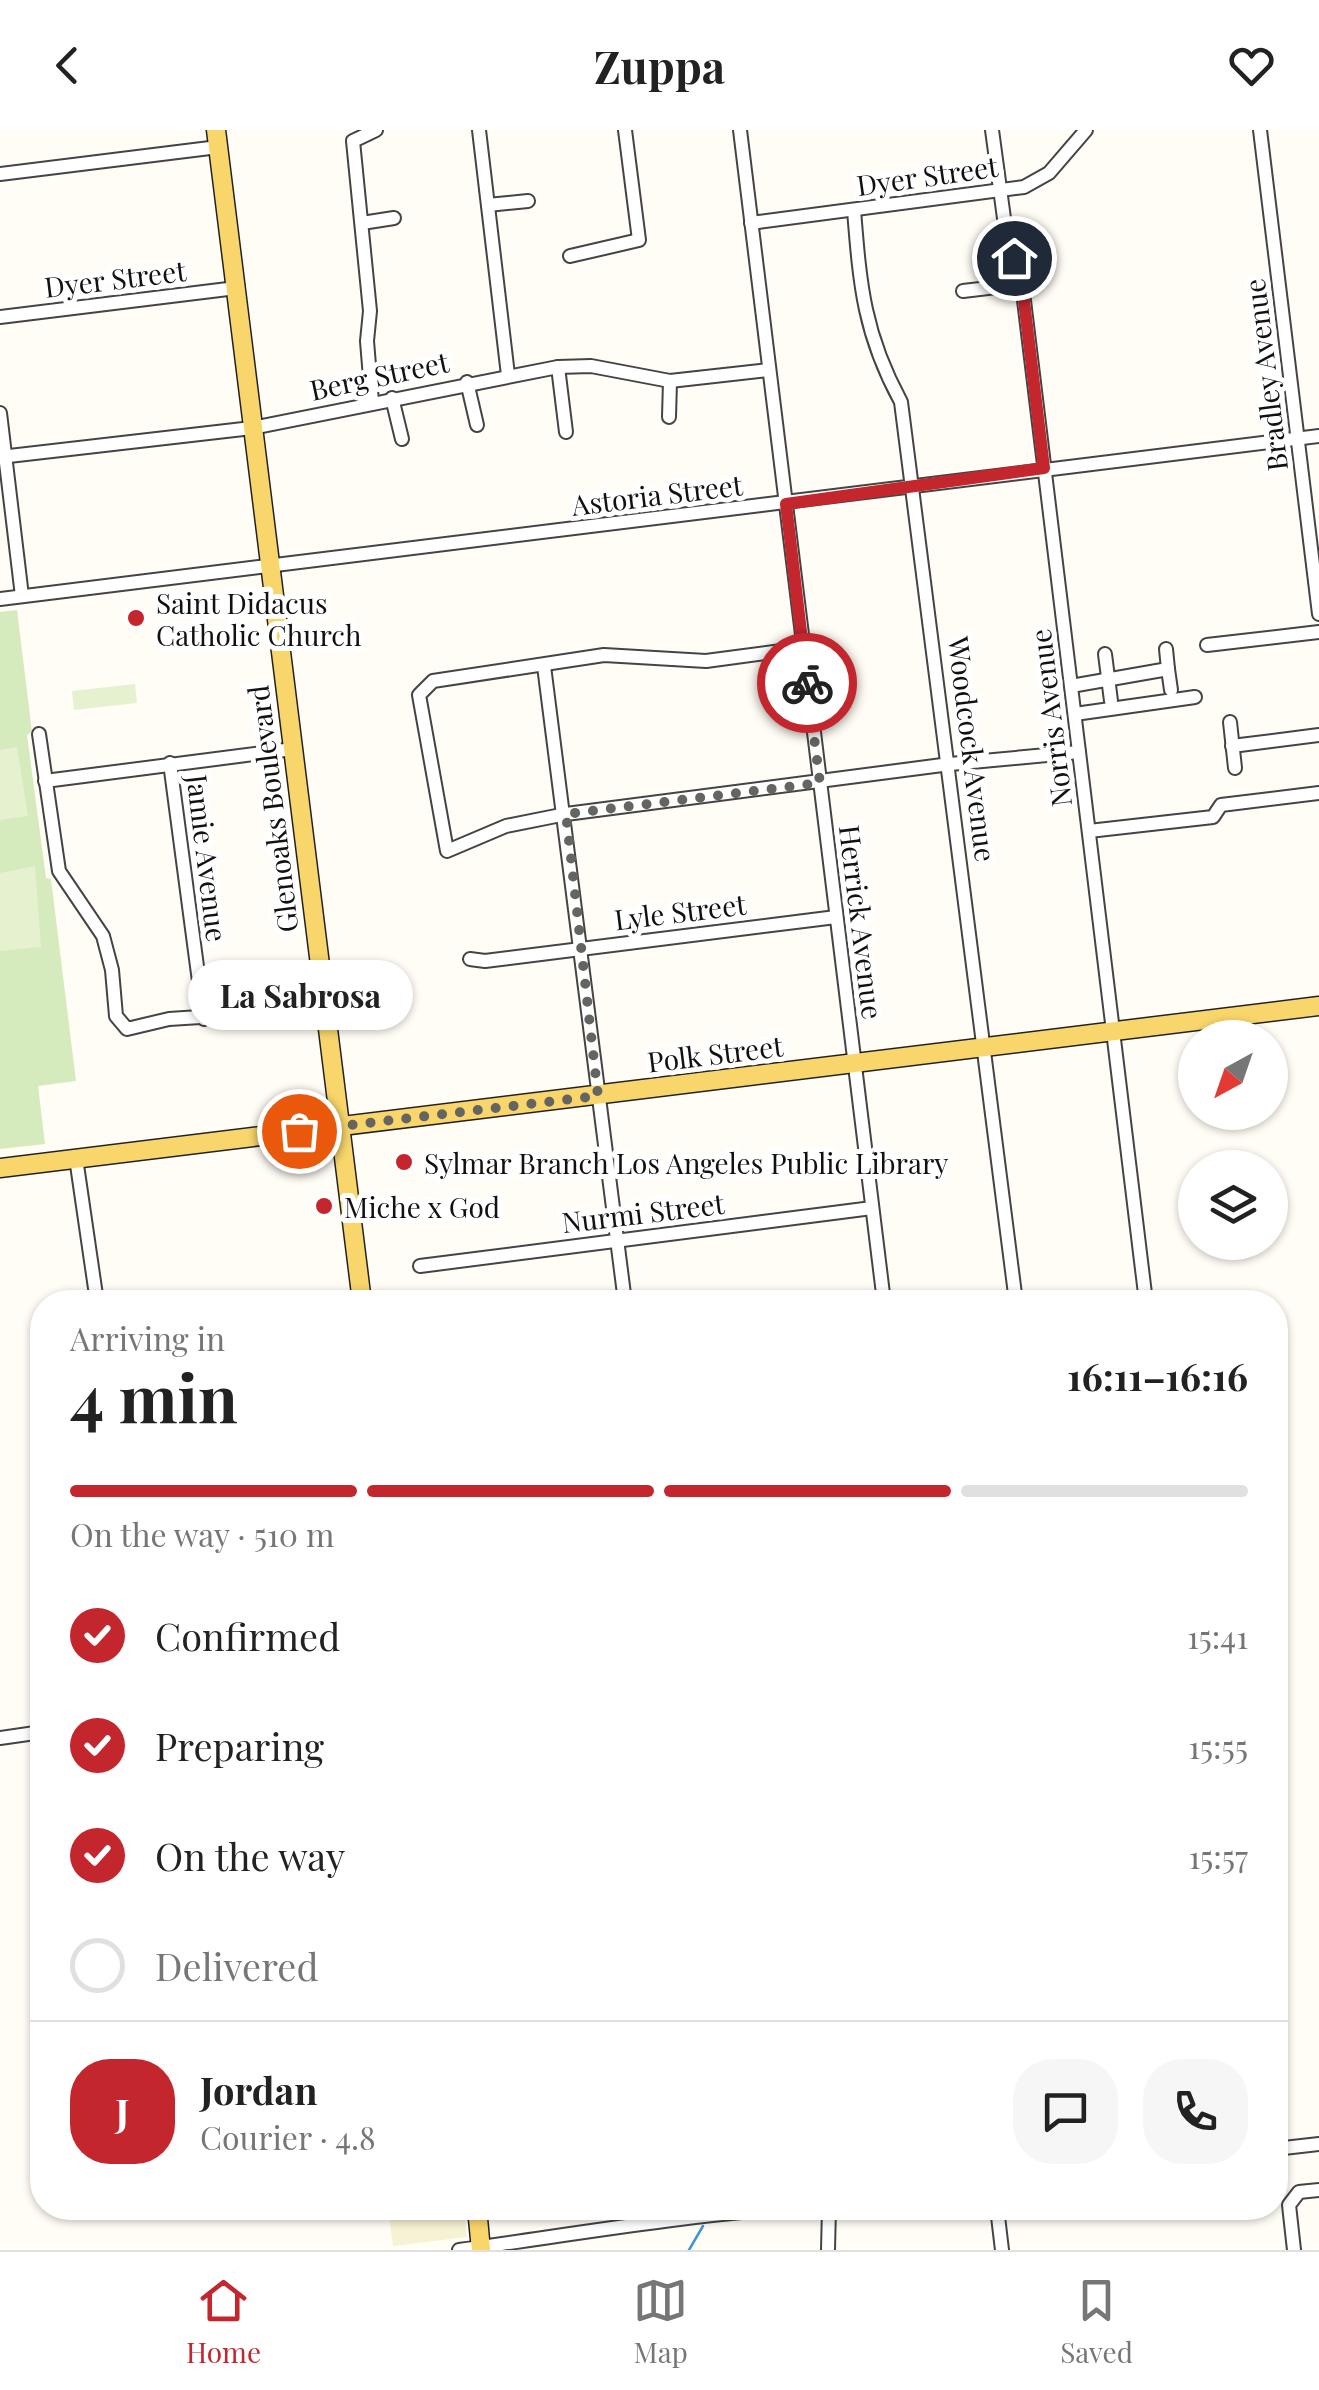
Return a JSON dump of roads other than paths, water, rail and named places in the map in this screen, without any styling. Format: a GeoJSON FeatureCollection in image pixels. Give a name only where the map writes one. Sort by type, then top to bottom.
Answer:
{"type":"FeatureCollection","features":[{"type":"Feature","properties":{"kind":"main road","name":"Glenoaks Boulevard"},"geometry":{"type":"LineString","coordinates":[[217,138],[360,1290]]}},
{"type":"Feature","properties":{"kind":"main road","name":"Polk Street"},"geometry":{"type":"LineString","coordinates":[[0,1168],[1319,1006]]}},
{"type":"Feature","properties":{"kind":"main road"},"geometry":{"type":"LineString","coordinates":[[479,2220],[481,2248]]}},
{"type":"Feature","properties":{"kind":"street"},"geometry":{"type":"LineString","coordinates":[[372,402],[367,341],[370,311],[353,141],[376,130]]}},
{"type":"Feature","properties":{"kind":"street"},"geometry":{"type":"LineString","coordinates":[[480,130],[508,375]]}},
{"type":"Feature","properties":{"kind":"street"},"geometry":{"type":"LineString","coordinates":[[570,256],[638,240],[624,130]]}},
{"type":"Feature","properties":{"kind":"street","name":"Herrick Avenue"},"geometry":{"type":"LineString","coordinates":[[740,130],[882,1290]]}},
{"type":"Feature","properties":{"kind":"street","name":"Norris Avenue"},"geometry":{"type":"LineString","coordinates":[[992,130],[1006,233],[1022,284],[1144,1290]]}},
{"type":"Feature","properties":{"kind":"street","name":"Dyer Street"},"geometry":{"type":"LineString","coordinates":[[751,223],[1024,187],[1050,173],[1086,130]]}},
{"type":"Feature","properties":{"kind":"street","name":"Bradley Avenue"},"geometry":{"type":"LineString","coordinates":[[1260,130],[1319,614]]}},
{"type":"Feature","properties":{"kind":"street"},"geometry":{"type":"LineString","coordinates":[[0,174],[217,138]]}},
{"type":"Feature","properties":{"kind":"street"},"geometry":{"type":"LineString","coordinates":[[488,204],[528,200]]}},
{"type":"Feature","properties":{"kind":"street","name":"Woodcock Avenue"},"geometry":{"type":"LineString","coordinates":[[854,210],[876,355],[901,402],[914,486],[1014,1290]]}},
{"type":"Feature","properties":{"kind":"street"},"geometry":{"type":"LineString","coordinates":[[362,223],[394,218]]}},
{"type":"Feature","properties":{"kind":"street"},"geometry":{"type":"LineString","coordinates":[[963,291],[1022,284]]}},
{"type":"Feature","properties":{"kind":"street","name":"Dyer Street"},"geometry":{"type":"LineString","coordinates":[[0,317],[236,288]]}},
{"type":"Feature","properties":{"kind":"street","name":"Berg Street"},"geometry":{"type":"LineString","coordinates":[[3,457],[252,428],[558,367],[591,366],[670,381],[769,370]]}},
{"type":"Feature","properties":{"kind":"street"},"geometry":{"type":"LineString","coordinates":[[558,367],[566,432]]}},
{"type":"Feature","properties":{"kind":"street"},"geometry":{"type":"LineString","coordinates":[[669,416],[670,381]]}},
{"type":"Feature","properties":{"kind":"street"},"geometry":{"type":"LineString","coordinates":[[468,382],[477,425]]}},
{"type":"Feature","properties":{"kind":"street"},"geometry":{"type":"LineString","coordinates":[[392,398],[402,439]]}},
{"type":"Feature","properties":{"kind":"street"},"geometry":{"type":"LineString","coordinates":[[0,414],[22,596]]}},
{"type":"Feature","properties":{"kind":"street","name":"Astoria Street"},"geometry":{"type":"LineString","coordinates":[[0,599],[1319,436]]}},
{"type":"Feature","properties":{"kind":"street"},"geometry":{"type":"LineString","coordinates":[[1207,645],[1319,632]]}},
{"type":"Feature","properties":{"kind":"street"},"geometry":{"type":"LineString","coordinates":[[803,648],[706,661],[604,656],[434,681],[419,695],[447,851],[506,826],[566,814],[950,764],[1079,752]]}},
{"type":"Feature","properties":{"kind":"street"},"geometry":{"type":"LineString","coordinates":[[1166,649],[1171,690]]}},
{"type":"Feature","properties":{"kind":"street"},"geometry":{"type":"LineString","coordinates":[[1106,654],[1111,701]]}},
{"type":"Feature","properties":{"kind":"street"},"geometry":{"type":"LineString","coordinates":[[544,666],[566,814],[624,1290]]}},
{"type":"Feature","properties":{"kind":"street"},"geometry":{"type":"LineString","coordinates":[[1071,686],[1109,683],[1126,674],[1168,669]]}},
{"type":"Feature","properties":{"kind":"street"},"geometry":{"type":"LineString","coordinates":[[1075,714],[1195,697]]}},
{"type":"Feature","properties":{"kind":"street"},"geometry":{"type":"LineString","coordinates":[[1230,722],[1234,768]]}},
{"type":"Feature","properties":{"kind":"street"},"geometry":{"type":"LineString","coordinates":[[39,734],[59,871],[103,936],[112,970],[116,1016],[126,1029],[168,1019],[324,1009]]}},
{"type":"Feature","properties":{"kind":"street"},"geometry":{"type":"LineString","coordinates":[[1232,746],[1319,735]]}},
{"type":"Feature","properties":{"kind":"street"},"geometry":{"type":"LineString","coordinates":[[45,781],[170,762],[292,750]]}},
{"type":"Feature","properties":{"kind":"street","name":"Jamie Avenue"},"geometry":{"type":"LineString","coordinates":[[170,762],[204,1019]]}},
{"type":"Feature","properties":{"kind":"street"},"geometry":{"type":"LineString","coordinates":[[1089,831],[1213,817],[1221,805],[1319,793]]}},
{"type":"Feature","properties":{"kind":"street","name":"Lyle Street"},"geometry":{"type":"LineString","coordinates":[[470,959],[485,961],[836,917]]}},
{"type":"Feature","properties":{"kind":"street"},"geometry":{"type":"LineString","coordinates":[[76,1158],[95,1290]]}},
{"type":"Feature","properties":{"kind":"street","name":"Nurmi Street"},"geometry":{"type":"LineString","coordinates":[[420,1266],[872,1208]]}},
{"type":"Feature","properties":{"kind":"street"},"geometry":{"type":"LineString","coordinates":[[0,1738],[30,1734]]}},
{"type":"Feature","properties":{"kind":"street"},"geometry":{"type":"LineString","coordinates":[[1288,2148],[1319,2144]]}},
{"type":"Feature","properties":{"kind":"street"},"geometry":{"type":"LineString","coordinates":[[1294,2250],[1289,2205],[1299,2192],[1319,2190]]}},
{"type":"Feature","properties":{"kind":"street"},"geometry":{"type":"LineString","coordinates":[[459,2250],[592,2234],[650,2220]]}},
{"type":"Feature","properties":{"kind":"street"},"geometry":{"type":"LineString","coordinates":[[828,2250],[829,2220]]}},
{"type":"Feature","properties":{"kind":"street"},"geometry":{"type":"LineString","coordinates":[[998,2220],[1002,2250]]}},
{"type":"Feature","properties":{"kind":"waterway"},"geometry":{"type":"LineString","coordinates":[[689,2250],[703,2226]]}},
{"type":"Feature","properties":{"kind":"place","name":"Saint Didacus Catholic Church"},"geometry":{"type":"Point","coordinates":[136,618]}},
{"type":"Feature","properties":{"kind":"place","name":"La Sabrosa"},"geometry":{"type":"Point","coordinates":[299,1131]}},
{"type":"Feature","properties":{"kind":"place","name":"Sylmar Branch Los Angeles Public Library"},"geometry":{"type":"Point","coordinates":[404,1162]}},
{"type":"Feature","properties":{"kind":"place","name":"Miche x God"},"geometry":{"type":"Point","coordinates":[324,1206]}}]}
